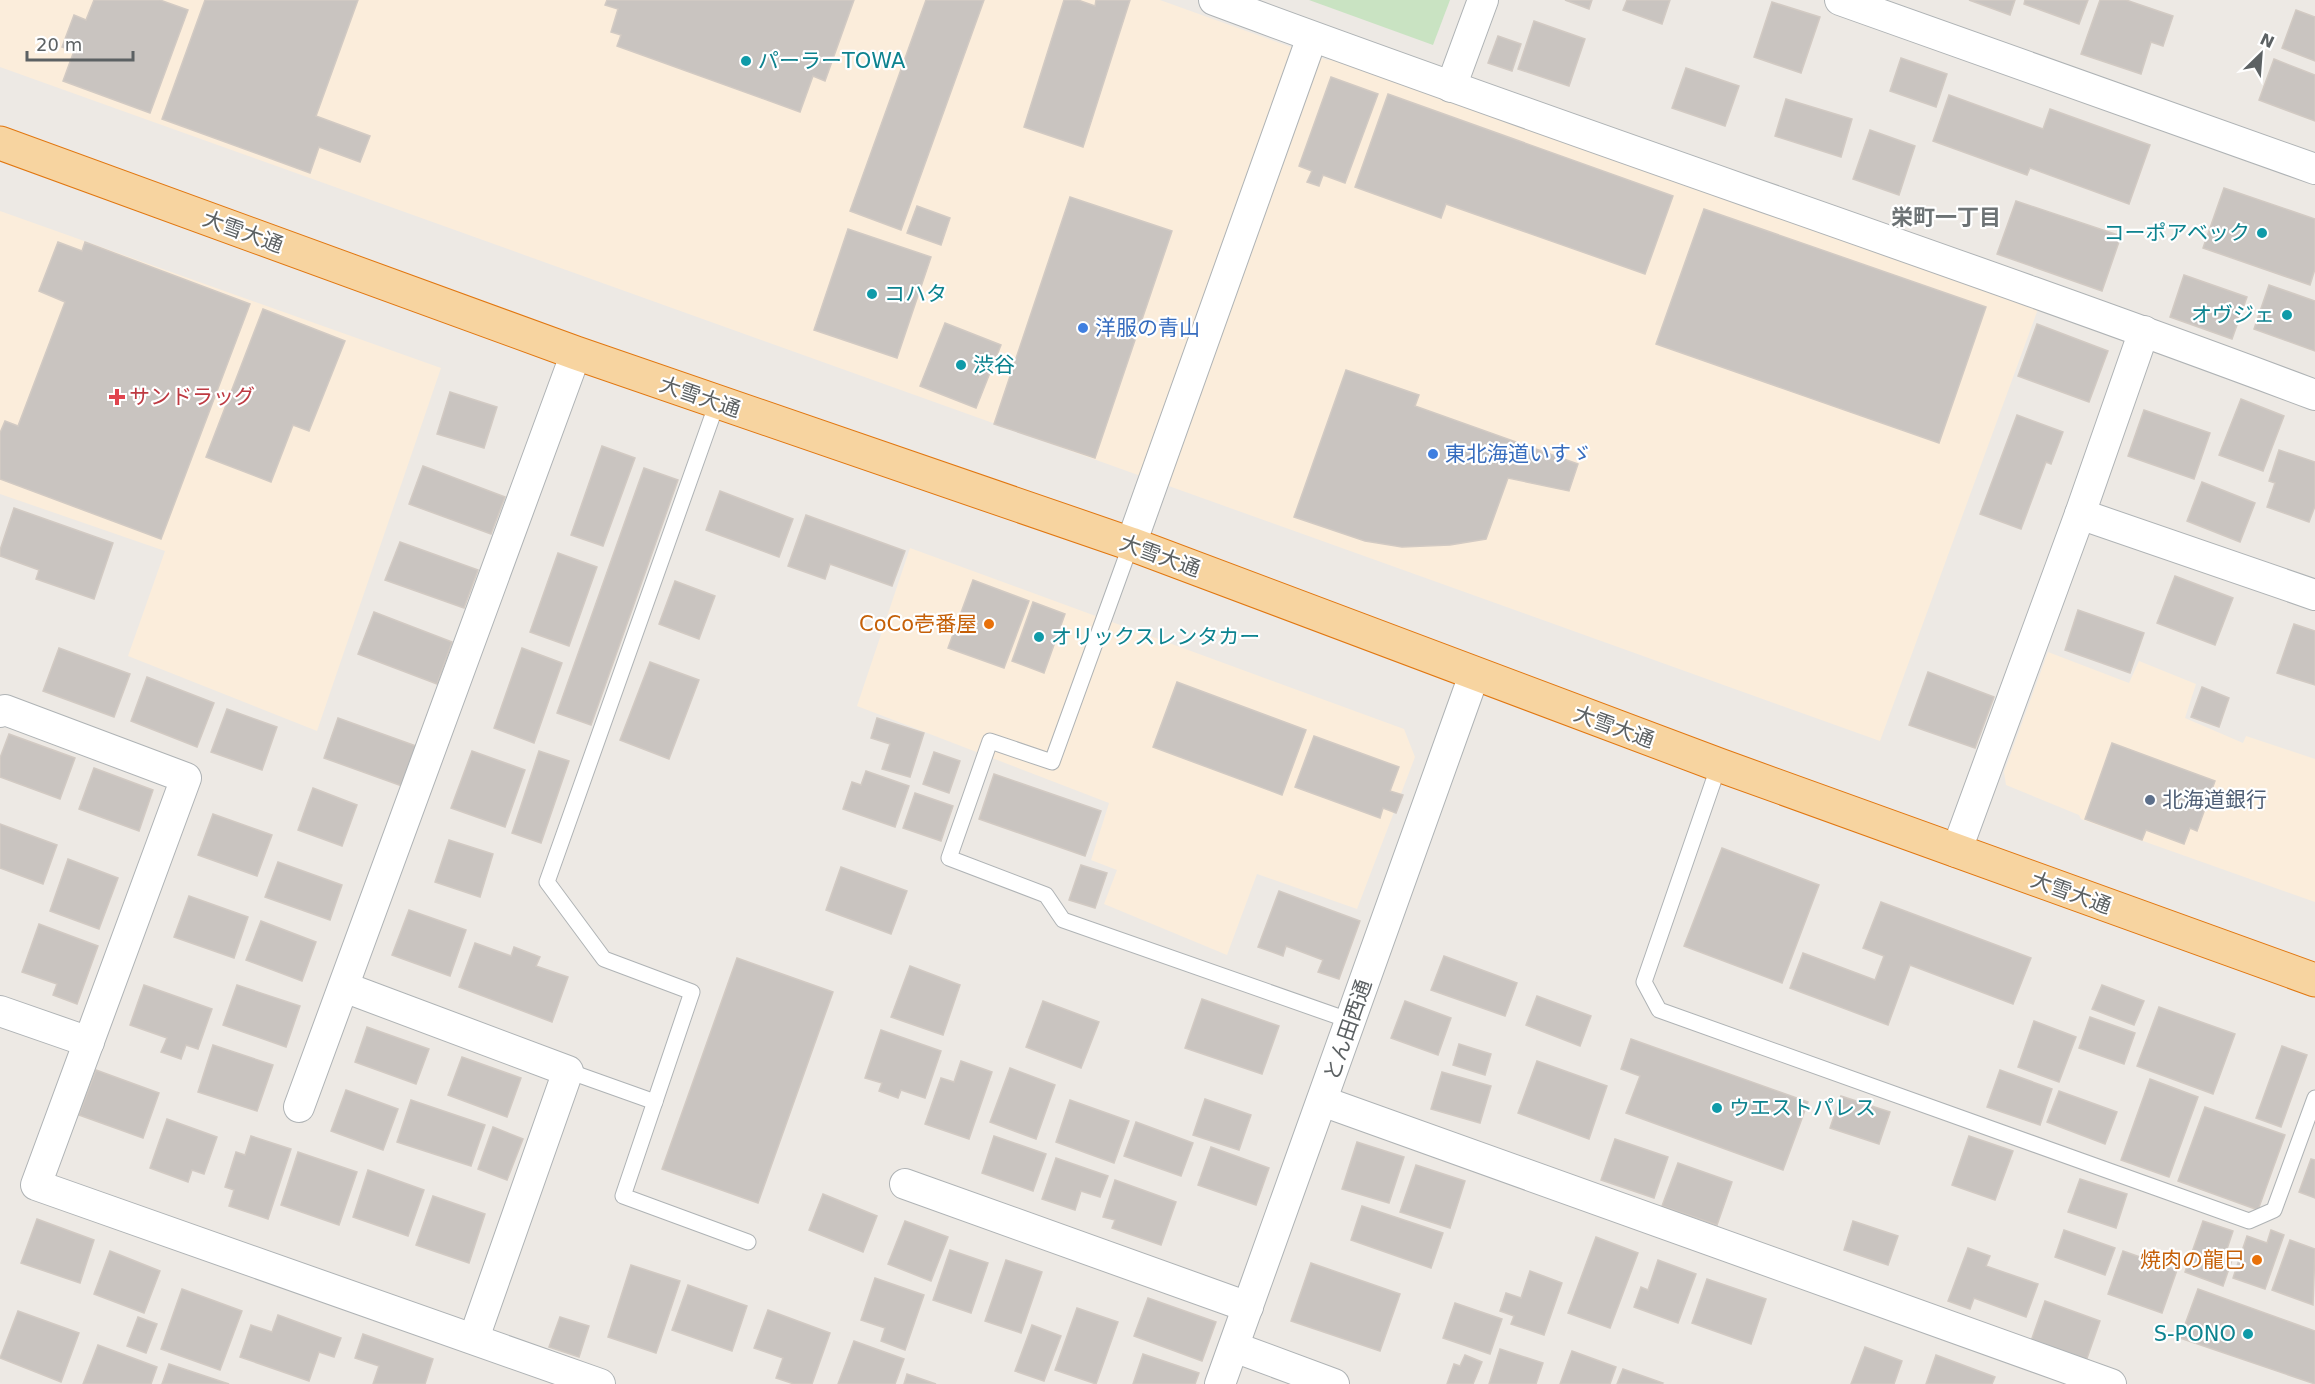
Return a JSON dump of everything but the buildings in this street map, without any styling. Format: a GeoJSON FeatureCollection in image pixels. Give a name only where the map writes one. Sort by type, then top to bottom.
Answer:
{"type":"FeatureCollection","features":[{"type":"Feature","properties":{"kind":"highway","name":"大雪大通"},"geometry":{"type":"LineString","coordinates":[[0,143],[717,403],[1131,544],[1474,675],[1956,852],[2315,980]]}},
{"type":"Feature","properties":{"kind":"street"},"geometry":{"type":"LineString","coordinates":[[1214,0],[1451,87],[2144,331],[2315,395]]}},
{"type":"Feature","properties":{"kind":"street"},"geometry":{"type":"LineString","coordinates":[[1451,87],[1483,0]]}},
{"type":"Feature","properties":{"kind":"street"},"geometry":{"type":"LineString","coordinates":[[1840,0],[2315,169]]}},
{"type":"Feature","properties":{"kind":"street"},"geometry":{"type":"LineString","coordinates":[[1131,544],[1312,37]]}},
{"type":"Feature","properties":{"kind":"street"},"geometry":{"type":"LineString","coordinates":[[1956,852],[2080,514],[2144,331]]}},
{"type":"Feature","properties":{"kind":"street"},"geometry":{"type":"LineString","coordinates":[[299,1107],[576,353]]}},
{"type":"Feature","properties":{"kind":"street"},"geometry":{"type":"LineString","coordinates":[[2080,514],[2315,595]]}},
{"type":"Feature","properties":{"kind":"street","name":"とん田西通"},"geometry":{"type":"LineString","coordinates":[[1220,1384],[1474,675]]}},
{"type":"Feature","properties":{"kind":"street"},"geometry":{"type":"LineString","coordinates":[[0,712],[5,710],[186,778],[36,1185],[600,1384]]}},
{"type":"Feature","properties":{"kind":"street"},"geometry":{"type":"LineString","coordinates":[[344,987],[568,1071],[474,1338]]}},
{"type":"Feature","properties":{"kind":"street"},"geometry":{"type":"LineString","coordinates":[[0,1011],[89,1042]]}},
{"type":"Feature","properties":{"kind":"street"},"geometry":{"type":"LineString","coordinates":[[1323,1101],[2111,1384]]}},
{"type":"Feature","properties":{"kind":"street"},"geometry":{"type":"LineString","coordinates":[[905,1184],[1248,1307]]}},
{"type":"Feature","properties":{"kind":"street"},"geometry":{"type":"LineString","coordinates":[[1234,1347],[1334,1384]]}},
{"type":"Feature","properties":{"kind":"lane"},"geometry":{"type":"LineString","coordinates":[[717,403],[547,882],[604,959],[692,992],[622,1196],[748,1242]]}},
{"type":"Feature","properties":{"kind":"lane"},"geometry":{"type":"LineString","coordinates":[[1131,544],[1052,762],[990,741],[949,858],[1046,895],[1063,920],[1351,1020]]}},
{"type":"Feature","properties":{"kind":"lane"},"geometry":{"type":"LineString","coordinates":[[1719,765],[1644,982],[1659,1010],[2249,1221],[2274,1210],[2315,1098]]}},
{"type":"Feature","properties":{"kind":"lane"},"geometry":{"type":"LineString","coordinates":[[568,1071],[655,1102]]}},
{"type":"Feature","properties":{"kind":"shaded area"},"geometry":{"type":"Polygon","coordinates":[[[0,0],[1160,0],[1327,60],[1340,60],[2038,309],[1880,741],[0,67],[0,0]]]}},
{"type":"Feature","properties":{"kind":"shaded area"},"geometry":{"type":"Polygon","coordinates":[[[0,211],[441,368],[317,731],[128,656],[165,551],[0,494],[0,211]]]}},
{"type":"Feature","properties":{"kind":"shaded area"},"geometry":{"type":"Polygon","coordinates":[[[910,548],[1404,729],[1415,757],[1357,909],[1257,874],[1227,955],[1104,904],[1117,870],[1091,860],[1109,803],[857,706],[910,548]]]}},
{"type":"Feature","properties":{"kind":"shaded area"},"geometry":{"type":"Polygon","coordinates":[[[2048,652],[2129,683],[2139,661],[2196,684],[2185,718],[2243,743],[2246,736],[2315,759],[2315,902],[2081,819],[2079,815],[2006,785],[2004,772],[2048,652]]]}},
{"type":"Feature","properties":{"kind":"green space"},"geometry":{"type":"Polygon","coordinates":[[[1309,0],[1450,0],[1433,45],[1309,0]]]}},
{"type":"Feature","properties":{"kind":"place","name":"パーラーTOWA"},"geometry":{"type":"Point","coordinates":[746,61]}},
{"type":"Feature","properties":{"kind":"place","name":"コーポアベック"},"geometry":{"type":"Point","coordinates":[2262,233]}},
{"type":"Feature","properties":{"kind":"place","name":"コハタ"},"geometry":{"type":"Point","coordinates":[872,294]}},
{"type":"Feature","properties":{"kind":"place","name":"オヴジェ"},"geometry":{"type":"Point","coordinates":[2287,315]}},
{"type":"Feature","properties":{"kind":"place","name":"洋服の青山"},"geometry":{"type":"Point","coordinates":[1083,328]}},
{"type":"Feature","properties":{"kind":"place","name":"渋谷"},"geometry":{"type":"Point","coordinates":[961,365]}},
{"type":"Feature","properties":{"kind":"place","name":"サンドラッグ"},"geometry":{"type":"Point","coordinates":[117,397]}},
{"type":"Feature","properties":{"kind":"place","name":"東北海道いすゞ"},"geometry":{"type":"Point","coordinates":[1433,454]}},
{"type":"Feature","properties":{"kind":"place","name":"CoCo壱番屋"},"geometry":{"type":"Point","coordinates":[989,624]}},
{"type":"Feature","properties":{"kind":"place","name":"オリックスレンタカー"},"geometry":{"type":"Point","coordinates":[1039,637]}},
{"type":"Feature","properties":{"kind":"place","name":"北海道銀行"},"geometry":{"type":"Point","coordinates":[2150,800]}},
{"type":"Feature","properties":{"kind":"place","name":"ウエストパレス"},"geometry":{"type":"Point","coordinates":[1717,1108]}},
{"type":"Feature","properties":{"kind":"place","name":"焼肉の龍巳"},"geometry":{"type":"Point","coordinates":[2257,1260]}},
{"type":"Feature","properties":{"kind":"place","name":"S-PONO"},"geometry":{"type":"Point","coordinates":[2248,1334]}},
{"type":"Feature","properties":{"kind":"district","name":"栄町一丁目"},"geometry":{"type":"Point","coordinates":[1946,217]}}]}
